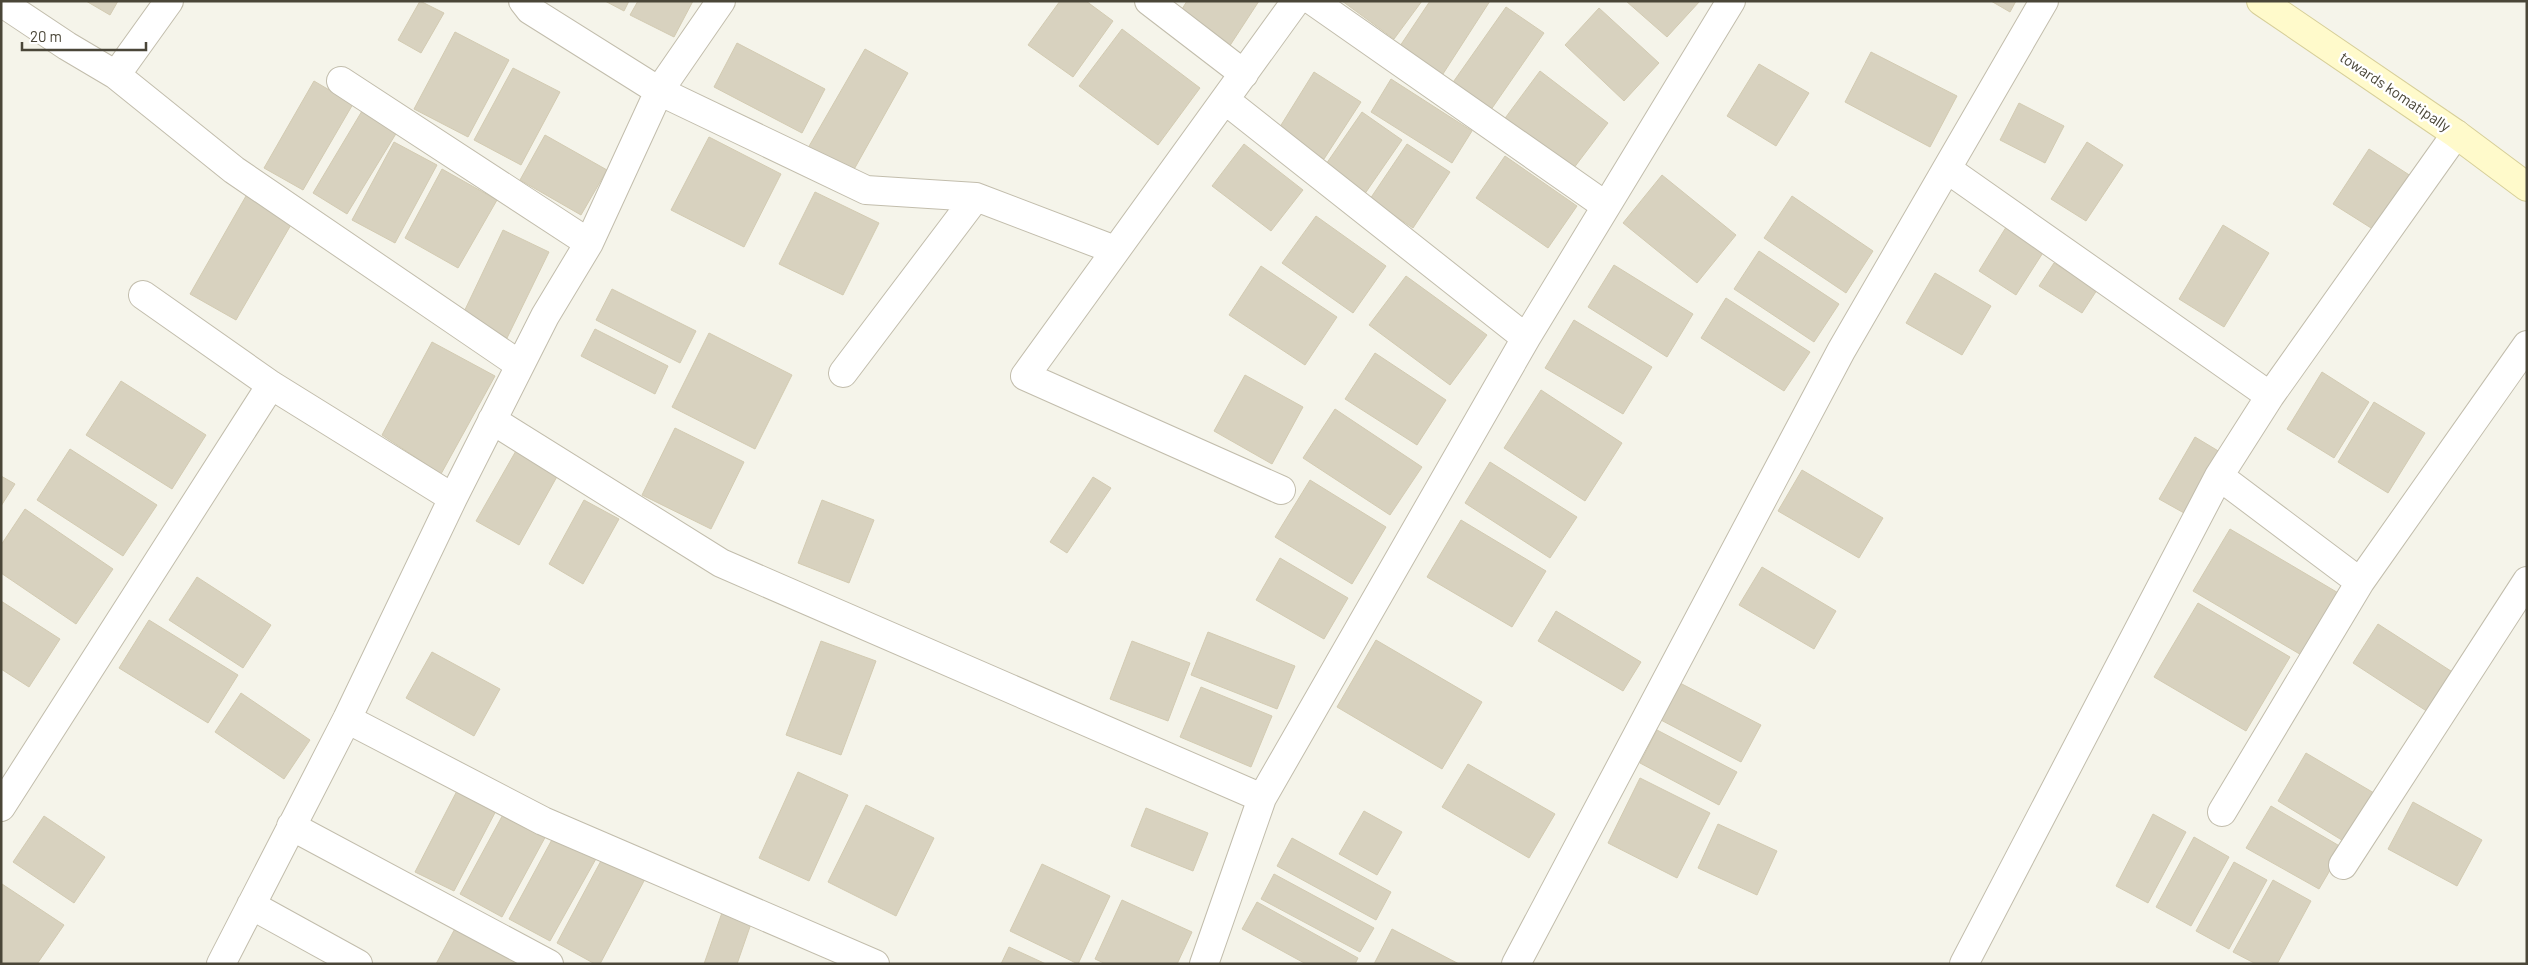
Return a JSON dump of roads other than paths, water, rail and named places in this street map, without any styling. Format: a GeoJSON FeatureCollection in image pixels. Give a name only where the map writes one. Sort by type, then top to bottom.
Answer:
{"type":"FeatureCollection","features":[{"type":"Feature","properties":{"kind":"street"},"geometry":{"type":"LineString","coordinates":[[116,75],[169,1]]}},
{"type":"Feature","properties":{"kind":"street"},"geometry":{"type":"LineString","coordinates":[[523,1],[530,10],[659,91],[866,190],[976,197],[1115,250]]}},
{"type":"Feature","properties":{"kind":"street"},"geometry":{"type":"LineString","coordinates":[[221,964],[347,719],[453,498],[545,316],[590,243],[659,91],[722,1]]}},
{"type":"Feature","properties":{"kind":"street"},"geometry":{"type":"LineString","coordinates":[[1149,1],[1244,74]]}},
{"type":"Feature","properties":{"kind":"street"},"geometry":{"type":"LineString","coordinates":[[1281,490],[1025,376],[1296,1]]}},
{"type":"Feature","properties":{"kind":"street"},"geometry":{"type":"LineString","coordinates":[[1314,1],[1606,206]]}},
{"type":"Feature","properties":{"kind":"street"},"geometry":{"type":"LineString","coordinates":[[1204,964],[1262,798],[1526,338],[1731,1]]}},
{"type":"Feature","properties":{"kind":"street"},"geometry":{"type":"LineString","coordinates":[[1516,964],[1841,351],[2044,1]]}},
{"type":"Feature","properties":{"kind":"street","name":"towards komatipally"},"geometry":{"type":"LineString","coordinates":[[2261,1],[2456,134],[2527,187]]}},
{"type":"Feature","properties":{"kind":"street"},"geometry":{"type":"LineString","coordinates":[[1,2],[67,46],[116,75],[234,170],[520,365]]}},
{"type":"Feature","properties":{"kind":"street"},"geometry":{"type":"LineString","coordinates":[[341,81],[590,243]]}},
{"type":"Feature","properties":{"kind":"street"},"geometry":{"type":"LineString","coordinates":[[1225,100],[1526,338]]}},
{"type":"Feature","properties":{"kind":"street"},"geometry":{"type":"LineString","coordinates":[[1964,964],[2219,476],[2270,396],[2456,134]]}},
{"type":"Feature","properties":{"kind":"street"},"geometry":{"type":"LineString","coordinates":[[1946,169],[2270,396]]}},
{"type":"Feature","properties":{"kind":"street"},"geometry":{"type":"LineString","coordinates":[[843,373],[976,197]]}},
{"type":"Feature","properties":{"kind":"street"},"geometry":{"type":"LineString","coordinates":[[143,295],[271,384],[453,498]]}},
{"type":"Feature","properties":{"kind":"street"},"geometry":{"type":"LineString","coordinates":[[2222,812],[2360,582],[2527,345]]}},
{"type":"Feature","properties":{"kind":"street"},"geometry":{"type":"LineString","coordinates":[[1,807],[271,384]]}},
{"type":"Feature","properties":{"kind":"street"},"geometry":{"type":"LineString","coordinates":[[492,420],[721,564],[1262,798]]}},
{"type":"Feature","properties":{"kind":"street"},"geometry":{"type":"LineString","coordinates":[[2219,476],[2360,582]]}},
{"type":"Feature","properties":{"kind":"street"},"geometry":{"type":"LineString","coordinates":[[2344,865],[2527,581]]}},
{"type":"Feature","properties":{"kind":"street"},"geometry":{"type":"LineString","coordinates":[[347,719],[544,821],[875,964]]}},
{"type":"Feature","properties":{"kind":"street"},"geometry":{"type":"LineString","coordinates":[[291,826],[549,964]]}},
{"type":"Feature","properties":{"kind":"street"},"geometry":{"type":"LineString","coordinates":[[251,906],[358,964]]}}]}
